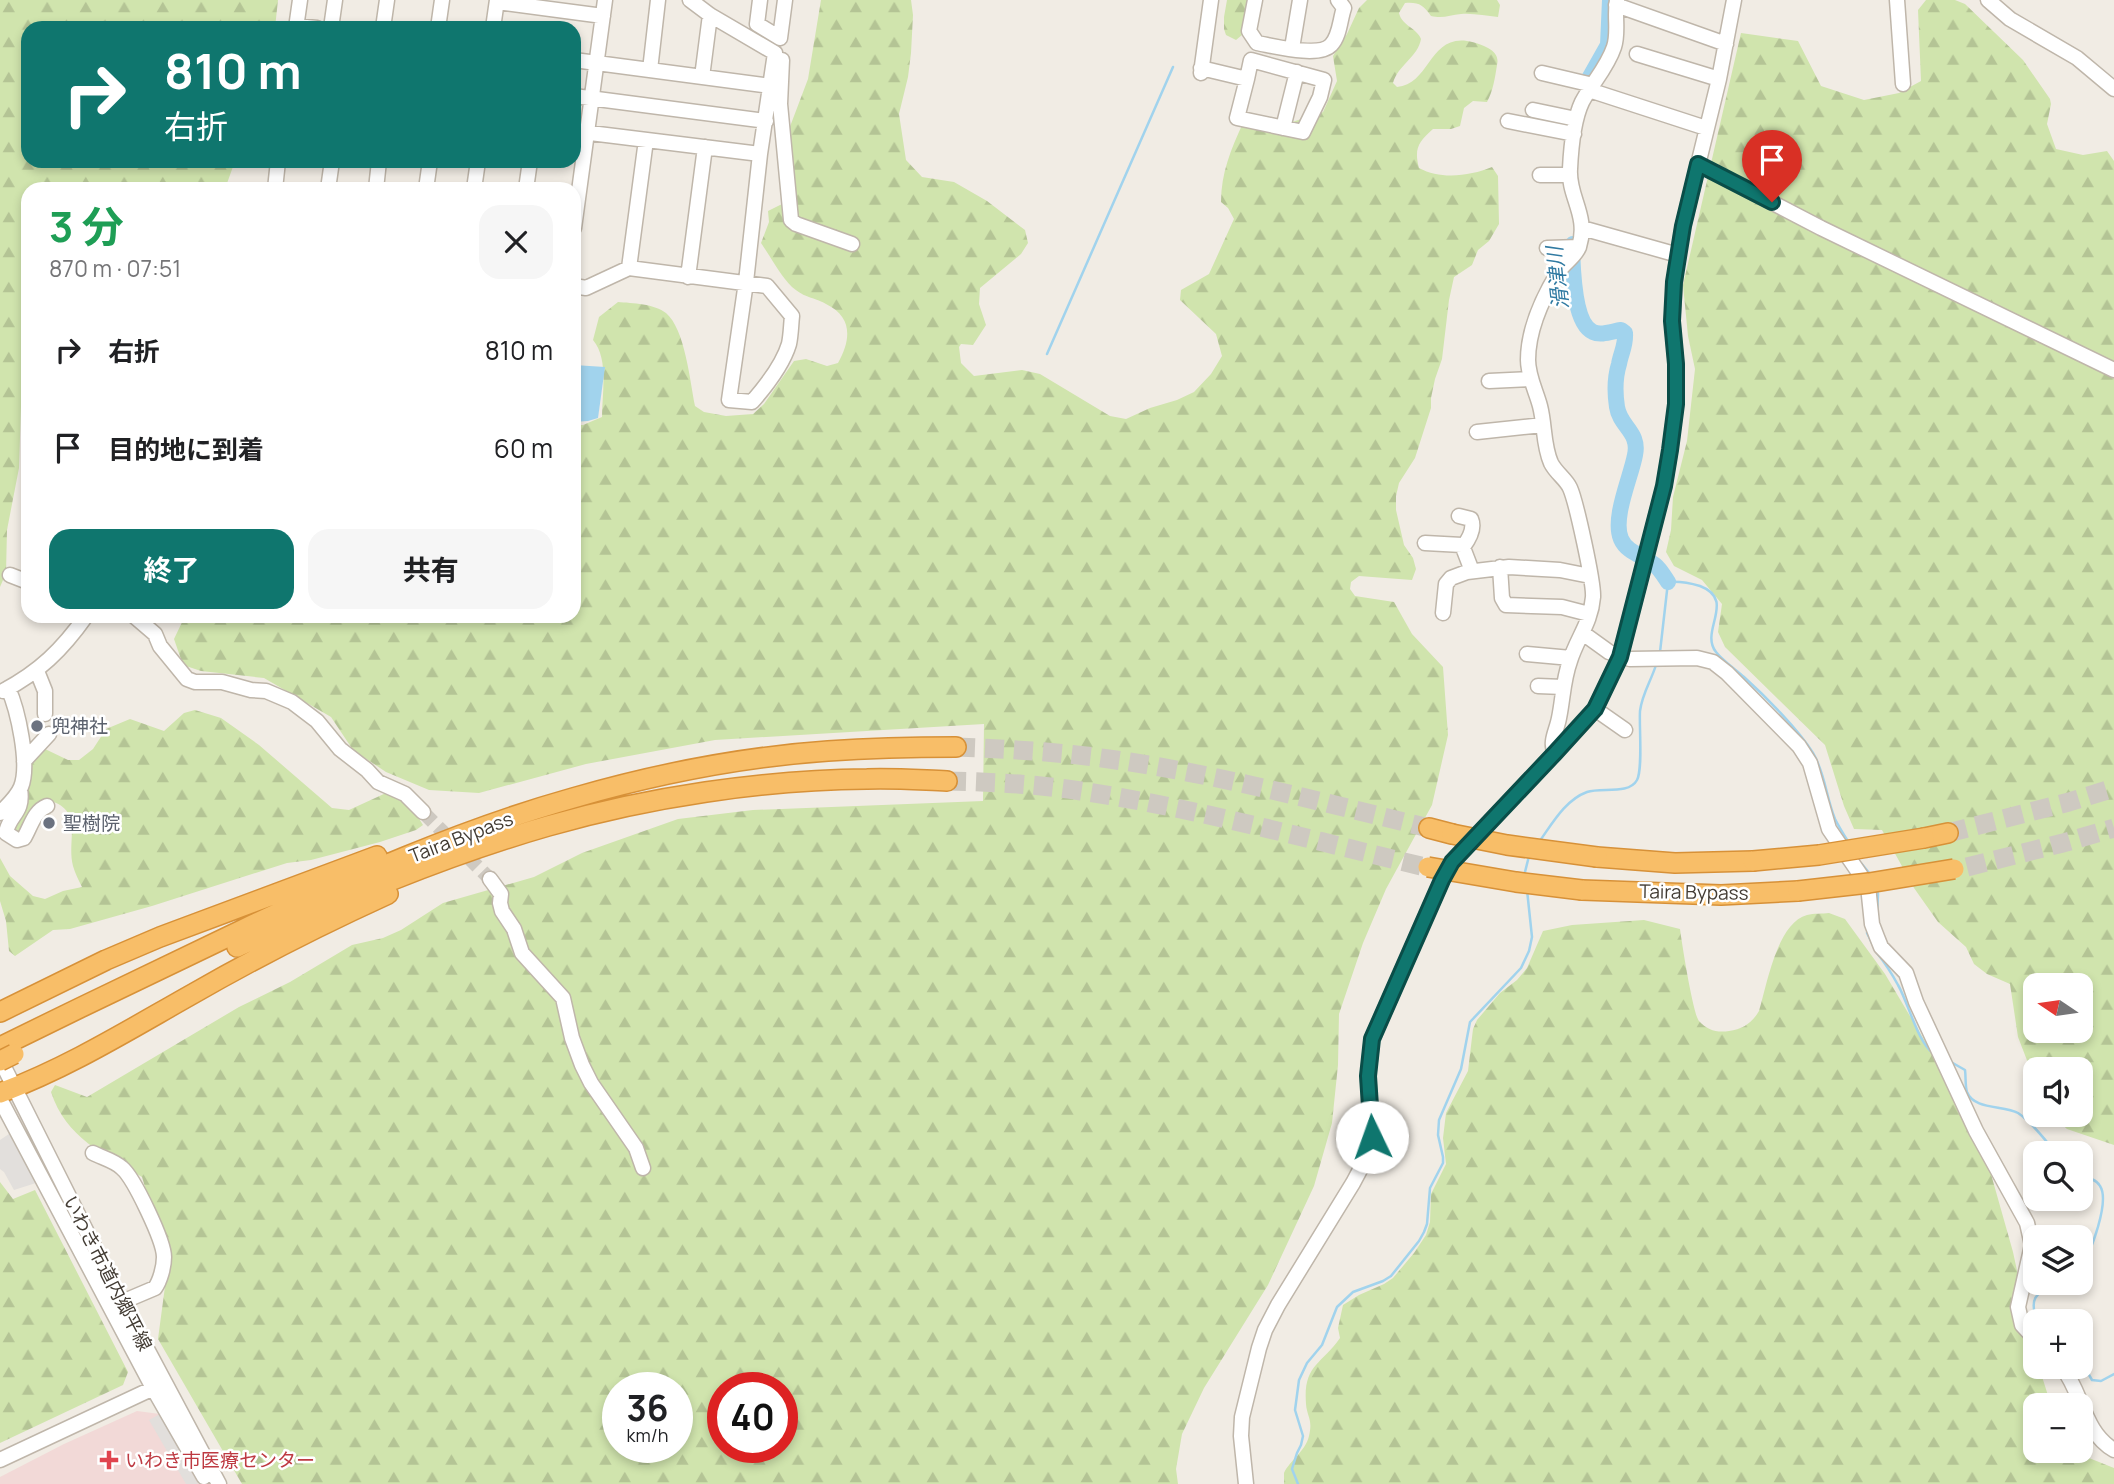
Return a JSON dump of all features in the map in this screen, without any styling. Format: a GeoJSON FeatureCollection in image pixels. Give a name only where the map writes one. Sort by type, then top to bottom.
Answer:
{"type":"FeatureCollection","features":[{"type":"Feature","properties":{"kind":"highway","name":"Taira Bypass"},"geometry":{"type":"LineString","coordinates":[[4,1053],[272,916],[415,853],[572,798],[706,768],[827,751],[956,747]]}},
{"type":"Feature","properties":{"kind":"highway"},"geometry":{"type":"LineString","coordinates":[[0,1012],[160,937],[415,842],[511,809],[582,790],[641,777],[706,768]]}},
{"type":"Feature","properties":{"kind":"highway","name":"Taira Bypass"},"geometry":{"type":"LineString","coordinates":[[4,1053],[341,900],[481,847],[584,817],[678,797],[798,782],[870,778],[947,781]]}},
{"type":"Feature","properties":{"kind":"highway"},"geometry":{"type":"LineString","coordinates":[[4,1093],[83,1056],[248,964],[386,895],[452,866],[584,817]]}},
{"type":"Feature","properties":{"kind":"highway","name":"Taira Bypass"},"geometry":{"type":"LineString","coordinates":[[1429,828],[1536,849],[1675,863],[1753,861],[1819,855],[1948,832]]}},
{"type":"Feature","properties":{"kind":"highway","name":"Taira Bypass"},"geometry":{"type":"LineString","coordinates":[[1424,867],[1516,883],[1582,890],[1721,895],[1798,891],[1869,883],[1960,868]]}},
{"type":"Feature","properties":{"kind":"street"},"geometry":{"type":"LineString","coordinates":[[297,21],[299,0]]}},
{"type":"Feature","properties":{"kind":"street"},"geometry":{"type":"LineString","coordinates":[[332,21],[335,0]]}},
{"type":"Feature","properties":{"kind":"street"},"geometry":{"type":"LineString","coordinates":[[384,21],[387,0]]}},
{"type":"Feature","properties":{"kind":"street"},"geometry":{"type":"LineString","coordinates":[[439,21],[442,0]]}},
{"type":"Feature","properties":{"kind":"street"},"geometry":{"type":"LineString","coordinates":[[581,129],[592,99],[605,0]]}},
{"type":"Feature","properties":{"kind":"street"},"geometry":{"type":"LineString","coordinates":[[650,70],[658,0]]}},
{"type":"Feature","properties":{"kind":"street"},"geometry":{"type":"LineString","coordinates":[[690,0],[709,15],[782,57],[780,104],[791,220],[852,244]]}},
{"type":"Feature","properties":{"kind":"street"},"geometry":{"type":"LineString","coordinates":[[760,0],[757,24],[780,38],[785,0]]}},
{"type":"Feature","properties":{"kind":"street"},"geometry":{"type":"LineString","coordinates":[[1211,0],[1201,70],[1247,79]]}},
{"type":"Feature","properties":{"kind":"street"},"geometry":{"type":"LineString","coordinates":[[1255,0],[1249,31],[1257,43],[1316,52],[1331,46],[1344,3]]}},
{"type":"Feature","properties":{"kind":"street"},"geometry":{"type":"LineString","coordinates":[[1292,48],[1300,0]]}},
{"type":"Feature","properties":{"kind":"street"},"geometry":{"type":"LineString","coordinates":[[1246,1484],[1241,1436],[1242,1417],[1265,1330],[1369,1153],[1372,1137],[1368,1076],[1372,1039],[1442,880],[1452,862],[1595,709],[1621,656],[1664,486],[1674,424],[1676,364],[1672,321],[1678,255],[1719,79],[1734,0]]}},
{"type":"Feature","properties":{"kind":"street"},"geometry":{"type":"LineString","coordinates":[[1897,0],[1903,84]]}},
{"type":"Feature","properties":{"kind":"street"},"geometry":{"type":"LineString","coordinates":[[1988,0],[2010,19],[2077,58],[2114,89]]}},
{"type":"Feature","properties":{"kind":"street"},"geometry":{"type":"LineString","coordinates":[[495,21],[497,1],[603,16]]}},
{"type":"Feature","properties":{"kind":"street"},"geometry":{"type":"LineString","coordinates":[[1555,753],[1552,743],[1559,719],[1563,687],[1571,658],[1584,634],[1593,597],[1572,491],[1551,463],[1528,359],[1531,335],[1550,276],[1576,253],[1582,228],[1570,175],[1578,111],[1606,66],[1616,40],[1616,2],[1726,44]]}},
{"type":"Feature","properties":{"kind":"street"},"geometry":{"type":"LineString","coordinates":[[702,77],[709,15]]}},
{"type":"Feature","properties":{"kind":"street"},"geometry":{"type":"LineString","coordinates":[[581,287],[586,288],[629,268],[688,277],[746,282],[767,286],[792,316],[790,341],[786,352],[762,391],[752,402],[729,400],[746,282],[760,154],[775,53]]}},
{"type":"Feature","properties":{"kind":"street"},"geometry":{"type":"LineString","coordinates":[[1637,54],[1719,79]]}},
{"type":"Feature","properties":{"kind":"street"},"geometry":{"type":"LineString","coordinates":[[1251,60],[1324,80],[1320,97],[1303,132],[1237,118],[1247,79],[1251,60]]}},
{"type":"Feature","properties":{"kind":"street"},"geometry":{"type":"LineString","coordinates":[[581,61],[771,86]]}},
{"type":"Feature","properties":{"kind":"street"},"geometry":{"type":"LineString","coordinates":[[1283,128],[1297,72]]}},
{"type":"Feature","properties":{"kind":"street"},"geometry":{"type":"LineString","coordinates":[[1542,73],[1706,128]]}},
{"type":"Feature","properties":{"kind":"street"},"geometry":{"type":"LineString","coordinates":[[581,97],[765,121]]}},
{"type":"Feature","properties":{"kind":"street"},"geometry":{"type":"LineString","coordinates":[[1533,110],[1575,127]]}},
{"type":"Feature","properties":{"kind":"street"},"geometry":{"type":"LineString","coordinates":[[1507,121],[1575,127]]}},
{"type":"Feature","properties":{"kind":"street"},"geometry":{"type":"LineString","coordinates":[[581,132],[760,154]]}},
{"type":"Feature","properties":{"kind":"street"},"geometry":{"type":"LineString","coordinates":[[629,268],[646,140]]}},
{"type":"Feature","properties":{"kind":"street"},"geometry":{"type":"LineString","coordinates":[[688,277],[705,147]]}},
{"type":"Feature","properties":{"kind":"street"},"geometry":{"type":"LineString","coordinates":[[1698,164],[1821,228],[2114,370]]}},
{"type":"Feature","properties":{"kind":"street"},"geometry":{"type":"LineString","coordinates":[[1539,175],[1570,175]]}},
{"type":"Feature","properties":{"kind":"street"},"geometry":{"type":"LineString","coordinates":[[1582,228],[1678,255]]}},
{"type":"Feature","properties":{"kind":"street"},"geometry":{"type":"LineString","coordinates":[[1546,248],[1578,247]]}},
{"type":"Feature","properties":{"kind":"street"},"geometry":{"type":"LineString","coordinates":[[1489,381],[1531,379]]}},
{"type":"Feature","properties":{"kind":"street"},"geometry":{"type":"LineString","coordinates":[[1477,432],[1543,425]]}},
{"type":"Feature","properties":{"kind":"street"},"geometry":{"type":"LineString","coordinates":[[1460,516],[1471,519],[1473,524],[1469,540],[1464,547]]}},
{"type":"Feature","properties":{"kind":"street"},"geometry":{"type":"LineString","coordinates":[[1425,542],[1464,547],[1472,571]]}},
{"type":"Feature","properties":{"kind":"street"},"geometry":{"type":"LineString","coordinates":[[1443,613],[1449,580],[1472,571],[1500,567],[1534,568],[1590,576]]}},
{"type":"Feature","properties":{"kind":"street"},"geometry":{"type":"LineString","coordinates":[[1500,567],[1502,598],[1506,605],[1562,607],[1589,614]]}},
{"type":"Feature","properties":{"kind":"street"},"geometry":{"type":"LineString","coordinates":[[10,575],[21,579]]}},
{"type":"Feature","properties":{"kind":"street"},"geometry":{"type":"LineString","coordinates":[[0,813],[14,799],[20,788],[24,761],[15,703],[3,689],[37,671],[60,650],[79,623]]}},
{"type":"Feature","properties":{"kind":"street"},"geometry":{"type":"LineString","coordinates":[[142,623],[155,634],[160,646],[187,679],[195,682],[222,682],[266,691],[292,702],[317,721],[340,749],[378,782],[405,794],[423,812]]}},
{"type":"Feature","properties":{"kind":"street"},"geometry":{"type":"LineString","coordinates":[[1584,634],[1602,648],[1621,656],[1637,659],[1697,658],[1713,662],[1727,673],[1807,757],[1829,829],[1868,886],[1872,924],[1881,947],[1906,973],[1916,1002],[1976,1131],[2026,1223],[2032,1245],[2018,1307],[2023,1326]]}},
{"type":"Feature","properties":{"kind":"street"},"geometry":{"type":"LineString","coordinates":[[1527,654],[1571,658]]}},
{"type":"Feature","properties":{"kind":"street"},"geometry":{"type":"LineString","coordinates":[[37,671],[45,691],[45,714]]}},
{"type":"Feature","properties":{"kind":"street"},"geometry":{"type":"LineString","coordinates":[[1538,686],[1563,687]]}},
{"type":"Feature","properties":{"kind":"street"},"geometry":{"type":"LineString","coordinates":[[1595,709],[1625,730]]}},
{"type":"Feature","properties":{"kind":"street"},"geometry":{"type":"LineString","coordinates":[[24,761],[48,734]]}},
{"type":"Feature","properties":{"kind":"street"},"geometry":{"type":"LineString","coordinates":[[20,788],[19,810],[6,828],[9,836],[17,840],[24,838],[36,814],[47,806]]}},
{"type":"Feature","properties":{"kind":"street"},"geometry":{"type":"LineString","coordinates":[[490,879],[501,894],[502,911],[514,929],[525,959],[563,998],[572,1038],[582,1065],[591,1083],[636,1148],[643,1168]]}},
{"type":"Feature","properties":{"kind":"street","name":"いわき市道内郷平線"},"geometry":{"type":"LineString","coordinates":[[4,1053],[4,1093],[209,1484]]}},
{"type":"Feature","properties":{"kind":"street","name":"いわき市道内郷平線"},"geometry":{"type":"LineString","coordinates":[[4,1093],[122,1303],[159,1385],[219,1484]]}},
{"type":"Feature","properties":{"kind":"street"},"geometry":{"type":"LineString","coordinates":[[93,1153],[121,1167],[129,1176],[156,1229],[164,1254],[155,1289],[122,1303]]}},
{"type":"Feature","properties":{"kind":"street"},"geometry":{"type":"LineString","coordinates":[[2070,1379],[2091,1428],[2104,1444],[2114,1450]]}},
{"type":"Feature","properties":{"kind":"street"},"geometry":{"type":"LineString","coordinates":[[0,1460],[159,1385]]}},
{"type":"Feature","properties":{"kind":"shaded area"},"geometry":{"type":"Polygon","coordinates":[[[9,1134],[36,1183],[14,1190],[0,1169],[0,1140],[9,1134]]]}},
{"type":"Feature","properties":{"kind":"shaded area","name":"いわき市医療センター"},"geometry":{"type":"Polygon","coordinates":[[[137,1411],[160,1414],[198,1484],[0,1484],[0,1477],[137,1411]]]}},
{"type":"Feature","properties":{"kind":"shaded area"},"geometry":{"type":"Polygon","coordinates":[[[160,1414],[198,1484],[186,1484],[149,1420],[160,1414]]]}},
{"type":"Feature","properties":{"kind":"green space"},"geometry":{"type":"Polygon","coordinates":[[[0,0],[278,0],[276,21],[21,21],[21,168],[232,168],[228,182],[21,182],[19,468],[7,530],[6,573],[0,587],[0,0]]]}},
{"type":"Feature","properties":{"kind":"green space"},"geometry":{"type":"Polygon","coordinates":[[[821,0],[911,0],[911,53],[899,114],[906,160],[922,177],[954,182],[987,201],[1025,230],[1028,243],[1021,254],[980,288],[979,304],[986,325],[973,345],[961,344],[959,347],[961,363],[974,376],[1022,370],[1040,374],[1110,416],[1126,419],[1194,392],[1211,374],[1222,356],[1216,334],[1180,300],[1181,290],[1209,274],[1234,219],[1221,202],[1221,191],[1234,142],[1243,123],[1286,124],[1323,112],[1337,81],[1333,56],[1359,8],[1367,0],[1497,0],[1500,5],[1498,17],[1466,14],[1435,17],[1420,5],[1410,3],[1405,3],[1399,13],[1403,21],[1421,39],[1416,51],[1399,71],[1393,83],[1397,87],[1419,76],[1434,55],[1454,41],[1468,41],[1488,48],[1496,55],[1495,80],[1487,102],[1473,101],[1464,108],[1460,126],[1433,129],[1421,142],[1417,156],[1419,168],[1437,174],[1474,173],[1492,167],[1498,176],[1499,224],[1489,241],[1478,250],[1472,265],[1454,277],[1442,359],[1435,379],[1431,408],[1415,458],[1399,483],[1396,510],[1404,545],[1413,558],[1416,569],[1412,580],[1359,576],[1351,582],[1350,589],[1355,596],[1394,602],[1412,634],[1443,667],[1448,735],[1432,805],[1386,889],[1363,943],[1339,1014],[1338,1065],[1332,1123],[1314,1186],[1268,1285],[1204,1388],[1182,1434],[1176,1469],[1178,1484],[242,1484],[158,1339],[168,1264],[142,1177],[100,1152],[76,1133],[58,1108],[51,1092],[55,1085],[87,1097],[239,1007],[290,982],[352,945],[383,938],[401,930],[443,903],[534,877],[582,853],[678,819],[753,810],[983,801],[984,724],[715,740],[586,764],[479,793],[429,790],[386,772],[353,750],[331,717],[264,678],[201,671],[183,665],[174,639],[182,623],[581,623],[581,425],[602,417],[603,366],[593,340],[599,317],[618,302],[650,306],[666,313],[678,331],[682,343],[695,406],[704,412],[726,416],[753,414],[764,404],[794,361],[806,359],[827,366],[838,363],[847,338],[845,322],[841,315],[835,309],[801,294],[792,287],[761,243],[769,222],[768,211],[782,204],[780,153],[808,79],[821,0]]]}},
{"type":"Feature","properties":{"kind":"green space"},"geometry":{"type":"Polygon","coordinates":[[[1227,0],[1248,0],[1242,35],[1236,40],[1226,35],[1224,29],[1227,0]]]}},
{"type":"Feature","properties":{"kind":"green space"},"geometry":{"type":"Polygon","coordinates":[[[1926,0],[1955,0],[1965,4],[2023,60],[2050,99],[2047,124],[2056,149],[2083,155],[2107,151],[2114,161],[2114,1145],[2065,1127],[2093,1127],[2093,1057],[2026,1057],[2018,1037],[2010,984],[1987,974],[1974,964],[1966,947],[1938,922],[1914,888],[1882,830],[1854,829],[1825,745],[1725,647],[1718,632],[1722,604],[1702,580],[1674,566],[1666,552],[1671,530],[1673,497],[1687,441],[1695,369],[1688,336],[1683,285],[1741,33],[1798,41],[1821,86],[1864,100],[1899,93],[1921,81],[1918,10],[1926,0]]]}},
{"type":"Feature","properties":{"kind":"green space"},"geometry":{"type":"Polygon","coordinates":[[[195,710],[221,718],[259,745],[332,808],[349,810],[386,793],[407,806],[423,825],[380,842],[311,860],[287,863],[152,906],[70,929],[53,930],[15,956],[9,951],[6,921],[0,901],[0,858],[10,876],[33,896],[45,899],[82,887],[71,856],[72,827],[67,811],[48,800],[21,832],[12,834],[28,766],[36,752],[45,749],[68,760],[79,760],[93,749],[106,729],[130,719],[164,731],[184,713],[195,710]]]}},
{"type":"Feature","properties":{"kind":"green space"},"geometry":{"type":"Polygon","coordinates":[[[1829,913],[1845,919],[1885,974],[1942,1070],[1989,1167],[2013,1252],[2025,1309],[2023,1309],[2023,1379],[2043,1379],[2047,1393],[2023,1393],[2023,1463],[2093,1463],[2093,1460],[2114,1468],[2114,1484],[1284,1484],[1284,1473],[1309,1436],[1306,1391],[1310,1373],[1340,1338],[1338,1328],[1343,1305],[1393,1278],[1426,1235],[1430,1222],[1431,1194],[1446,1164],[1443,1138],[1446,1113],[1468,1071],[1473,1029],[1477,1020],[1500,993],[1527,968],[1543,931],[1572,925],[1644,920],[1680,929],[1699,1021],[1709,1029],[1725,1032],[1747,1025],[1759,1011],[1781,942],[1797,920],[1807,915],[1829,913]]]}},
{"type":"Feature","properties":{"kind":"green space"},"geometry":{"type":"Polygon","coordinates":[[[0,1182],[13,1199],[35,1190],[128,1372],[123,1385],[0,1443],[0,1182]]]}},
{"type":"Feature","properties":{"kind":"water"},"geometry":{"type":"Polygon","coordinates":[[[581,365],[605,367],[598,418],[581,422],[581,365]]]}},
{"type":"Feature","properties":{"kind":"waterway","name":"滑津川"},"geometry":{"type":"LineString","coordinates":[[1586,84],[1608,45],[1610,0]]}},
{"type":"Feature","properties":{"kind":"waterway"},"geometry":{"type":"LineString","coordinates":[[1047,354],[1173,67]]}},
{"type":"Feature","properties":{"kind":"waterway","name":"滑津川"},"geometry":{"type":"LineString","coordinates":[[1573,244],[1575,295],[1586,327],[1596,333],[1621,330],[1625,333],[1617,374],[1616,402],[1619,414],[1636,447],[1620,509],[1621,539],[1631,551],[1657,567],[1668,582]]}},
{"type":"Feature","properties":{"kind":"waterway"},"geometry":{"type":"LineString","coordinates":[[1660,652],[1668,582],[1692,584],[1711,592],[1717,607],[1712,635],[1716,652],[1771,703],[1807,744],[1820,769],[1835,819],[1849,843]]}},
{"type":"Feature","properties":{"kind":"waterway"},"geometry":{"type":"LineString","coordinates":[[1539,842],[1560,813],[1579,796],[1593,791],[1628,788],[1637,780],[1640,711],[1656,665]]}},
{"type":"Feature","properties":{"kind":"waterway"},"geometry":{"type":"LineString","coordinates":[[1524,876],[1529,856]]}},
{"type":"Feature","properties":{"kind":"waterway"},"geometry":{"type":"LineString","coordinates":[[1861,863],[1870,874]]}},
{"type":"Feature","properties":{"kind":"waterway"},"geometry":{"type":"LineString","coordinates":[[1298,1484],[1292,1469],[1303,1436],[1295,1410],[1299,1380],[1307,1363],[1322,1345],[1337,1307],[1353,1292],[1391,1276],[1424,1232],[1430,1188],[1443,1163],[1438,1135],[1439,1120],[1461,1069],[1470,1022],[1521,968],[1529,951],[1532,937],[1527,890]]}},
{"type":"Feature","properties":{"kind":"waterway"},"geometry":{"type":"LineString","coordinates":[[1877,890],[1877,917]]}},
{"type":"Feature","properties":{"kind":"waterway"},"geometry":{"type":"LineString","coordinates":[[1868,928],[1867,933],[1874,947]]}},
{"type":"Feature","properties":{"kind":"waterway"},"geometry":{"type":"LineString","coordinates":[[1877,953],[1902,992],[1923,1041],[1933,1053]]}},
{"type":"Feature","properties":{"kind":"waterway"},"geometry":{"type":"LineString","coordinates":[[1951,1062],[1965,1070],[1966,1090],[1971,1098],[1976,1102],[2018,1113],[2046,1141]]}},
{"type":"Feature","properties":{"kind":"waterway"},"geometry":{"type":"LineString","coordinates":[[2093,1180],[2100,1186],[2103,1203],[2093,1242]]}},
{"type":"Feature","properties":{"kind":"waterway"},"geometry":{"type":"LineString","coordinates":[[2034,1309],[2037,1295]]}},
{"type":"Feature","properties":{"kind":"waterway"},"geometry":{"type":"LineString","coordinates":[[2091,1379],[2101,1381],[2114,1374]]}},
{"type":"Feature","properties":{"kind":"tunnel"},"geometry":{"type":"LineString","coordinates":[[956,747],[1056,753],[1155,766],[1273,790],[1429,828]]}},
{"type":"Feature","properties":{"kind":"tunnel"},"geometry":{"type":"LineString","coordinates":[[947,781],[1047,787],[1124,798],[1421,866]]}},
{"type":"Feature","properties":{"kind":"tunnel"},"geometry":{"type":"LineString","coordinates":[[1948,833],[2114,788]]}},
{"type":"Feature","properties":{"kind":"tunnel"},"geometry":{"type":"LineString","coordinates":[[423,812],[490,879]]}},
{"type":"Feature","properties":{"kind":"tunnel"},"geometry":{"type":"LineString","coordinates":[[1967,867],[2114,828]]}},
{"type":"Feature","properties":{"kind":"place","name":"兜神社"},"geometry":{"type":"Point","coordinates":[37,726]}},
{"type":"Feature","properties":{"kind":"place","name":"聖樹院"},"geometry":{"type":"Point","coordinates":[49,823]}},
{"type":"Feature","properties":{"kind":"place","name":"いわき市医療センター"},"geometry":{"type":"Point","coordinates":[109,1460]}},
{"type":"Feature","properties":{"kind":"route"},"geometry":{"type":"LineString","coordinates":[[1372,1137],[1368,1076],[1372,1039],[1442,880],[1452,862],[1595,709],[1620,657],[1664,486],[1670,450],[1676,404],[1672,321],[1674,282],[1683,226],[1698,164],[1772,202]]}}]}
